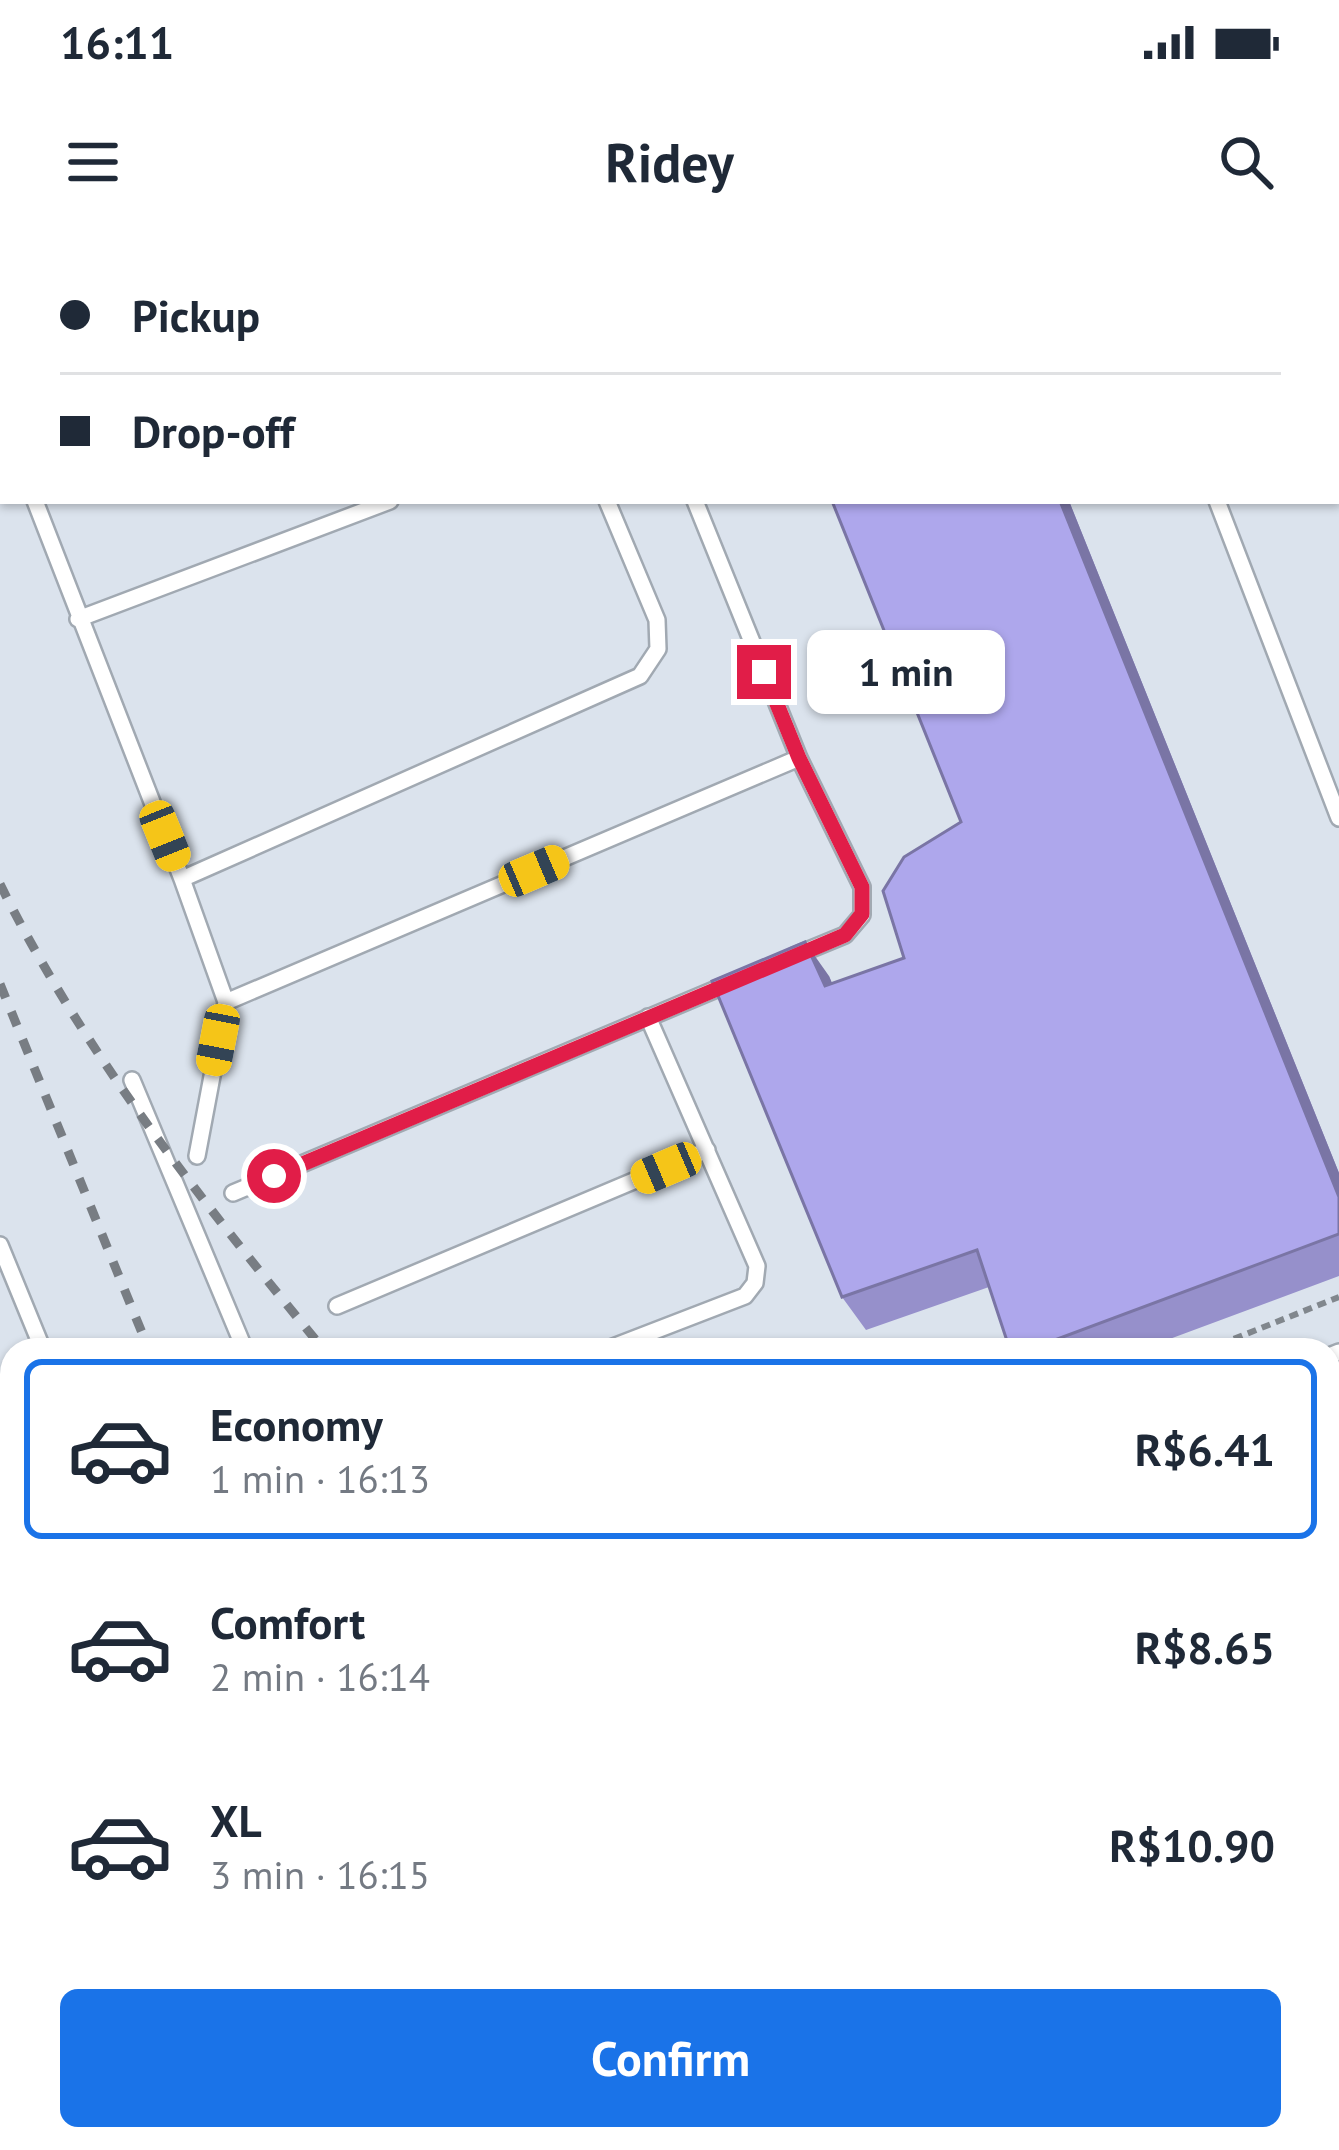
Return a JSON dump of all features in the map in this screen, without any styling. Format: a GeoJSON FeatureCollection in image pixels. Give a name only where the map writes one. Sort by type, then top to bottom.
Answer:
{"type":"FeatureCollection","features":[{"type":"Feature","properties":{"kind":"lane"},"geometry":{"type":"LineString","coordinates":[[36,504],[226,1002],[197,1156]]}},
{"type":"Feature","properties":{"kind":"lane"},"geometry":{"type":"LineString","coordinates":[[78,619],[382,504]]}},
{"type":"Feature","properties":{"kind":"lane"},"geometry":{"type":"LineString","coordinates":[[182,879],[640,676],[658,649],[657,620],[608,504]]}},
{"type":"Feature","properties":{"kind":"lane"},"geometry":{"type":"LineString","coordinates":[[696,504],[799,758],[862,887],[862,914],[845,935],[779,962]]}},
{"type":"Feature","properties":{"kind":"lane"},"geometry":{"type":"LineString","coordinates":[[1218,504],[1339,818]]}},
{"type":"Feature","properties":{"kind":"lane"},"geometry":{"type":"LineString","coordinates":[[226,1002],[799,758]]}},
{"type":"Feature","properties":{"kind":"lane"},"geometry":{"type":"LineString","coordinates":[[233,1193],[758,971]]}},
{"type":"Feature","properties":{"kind":"lane"},"geometry":{"type":"LineString","coordinates":[[636,1338],[745,1296],[755,1283],[757,1266],[648,1017]]}},
{"type":"Feature","properties":{"kind":"lane"},"geometry":{"type":"LineString","coordinates":[[132,1080],[239,1338]]}},
{"type":"Feature","properties":{"kind":"lane"},"geometry":{"type":"LineString","coordinates":[[338,1306],[707,1150]]}},
{"type":"Feature","properties":{"kind":"lane"},"geometry":{"type":"LineString","coordinates":[[0,1245],[38,1338]]}},
{"type":"Feature","properties":{"kind":"path"},"geometry":{"type":"LineString","coordinates":[[1236,1338],[1339,1297]]}},
{"type":"Feature","properties":{"kind":"building"},"geometry":{"type":"Polygon","coordinates":[[[833,504],[1061,504],[1339,1197],[1339,1234],[1060,1338],[1006,1338],[977,1250],[842,1297],[712,981],[805,942],[825,986],[904,958],[883,891],[904,857],[961,822],[833,504]]]}},
{"type":"Feature","properties":{"kind":"railway"},"geometry":{"type":"LineString","coordinates":[[0,884],[69,1008],[148,1126],[314,1338]]}},
{"type":"Feature","properties":{"kind":"railway"},"geometry":{"type":"LineString","coordinates":[[0,984],[144,1338]]}},
{"type":"Feature","properties":{"kind":"route"},"geometry":{"type":"LineString","coordinates":[[274,1176],[845,935],[862,914],[862,887],[799,758],[764,672]]}}]}
